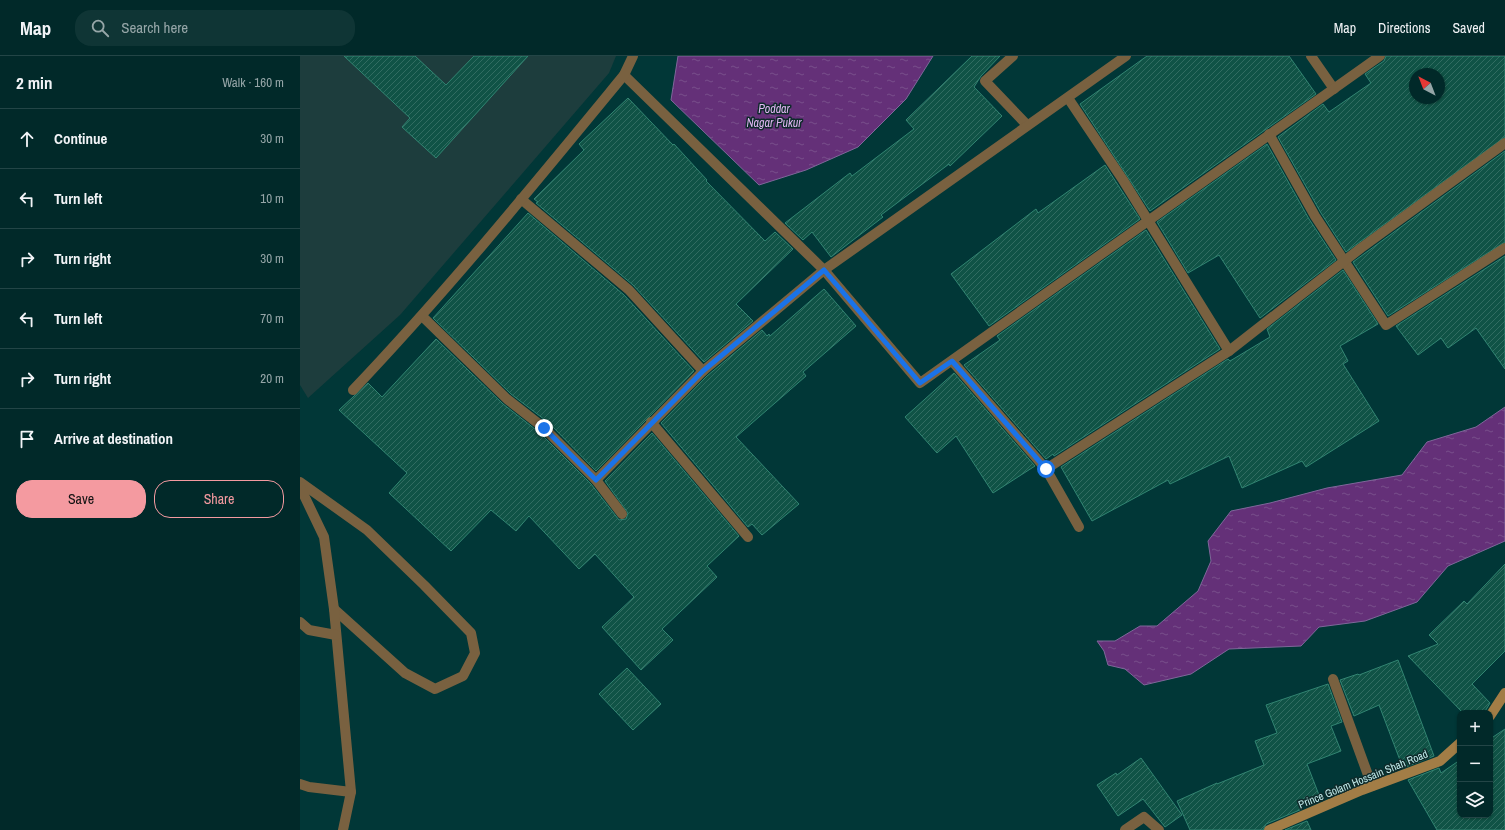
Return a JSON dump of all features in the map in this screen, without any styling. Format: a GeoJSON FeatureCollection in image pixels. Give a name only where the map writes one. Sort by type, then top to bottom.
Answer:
{"type":"FeatureCollection","features":[{"type":"Feature","properties":{"kind":"street"},"geometry":{"type":"LineString","coordinates":[[353,390],[422,316],[521,199],[624,75],[633,56]]}},
{"type":"Feature","properties":{"kind":"street"},"geometry":{"type":"LineString","coordinates":[[1013,56],[985,81],[1027,125]]}},
{"type":"Feature","properties":{"kind":"street"},"geometry":{"type":"LineString","coordinates":[[596,480],[651,422],[703,371],[824,270],[1126,56]]}},
{"type":"Feature","properties":{"kind":"street"},"geometry":{"type":"LineString","coordinates":[[1311,56],[1334,89]]}},
{"type":"Feature","properties":{"kind":"street"},"geometry":{"type":"LineString","coordinates":[[624,75],[824,270],[920,383],[1380,56]]}},
{"type":"Feature","properties":{"kind":"street"},"geometry":{"type":"LineString","coordinates":[[1068,98],[1148,220],[1229,351]]}},
{"type":"Feature","properties":{"kind":"street"},"geometry":{"type":"LineString","coordinates":[[1269,134],[1344,262],[1386,325],[1505,248]]}},
{"type":"Feature","properties":{"kind":"street"},"geometry":{"type":"LineString","coordinates":[[1046,469],[1229,351],[1344,262],[1505,143]]}},
{"type":"Feature","properties":{"kind":"street"},"geometry":{"type":"LineString","coordinates":[[521,199],[629,290],[703,371]]}},
{"type":"Feature","properties":{"kind":"street"},"geometry":{"type":"LineString","coordinates":[[422,316],[506,399],[544,428],[596,480],[622,514]]}},
{"type":"Feature","properties":{"kind":"street"},"geometry":{"type":"LineString","coordinates":[[952,361],[1046,469],[1079,527]]}},
{"type":"Feature","properties":{"kind":"street"},"geometry":{"type":"LineString","coordinates":[[651,422],[748,537]]}},
{"type":"Feature","properties":{"kind":"street"},"geometry":{"type":"LineString","coordinates":[[300,482],[367,530],[419,580],[471,633],[476,653],[463,676],[435,689],[405,673],[334,609]]}},
{"type":"Feature","properties":{"kind":"street"},"geometry":{"type":"LineString","coordinates":[[300,487],[324,537],[334,609],[351,792],[343,830]]}},
{"type":"Feature","properties":{"kind":"street"},"geometry":{"type":"LineString","coordinates":[[300,622],[309,630],[336,635]]}},
{"type":"Feature","properties":{"kind":"street"},"geometry":{"type":"LineString","coordinates":[[1334,679],[1372,786]]}},
{"type":"Feature","properties":{"kind":"street"},"geometry":{"type":"LineString","coordinates":[[1493,712],[1505,694]]}},
{"type":"Feature","properties":{"kind":"street","name":"Prince Golam Hossain Shah Road"},"geometry":{"type":"LineString","coordinates":[[1269,830],[1372,786],[1440,761],[1457,745]]}},
{"type":"Feature","properties":{"kind":"street"},"geometry":{"type":"LineString","coordinates":[[300,784],[309,787],[351,792]]}},
{"type":"Feature","properties":{"kind":"street"},"geometry":{"type":"LineString","coordinates":[[1125,830],[1144,817],[1159,830]]}},
{"type":"Feature","properties":{"kind":"shaded area"},"geometry":{"type":"Polygon","coordinates":[[[300,56],[616,56],[609,73],[400,315],[308,398],[300,385],[300,56]]]}},
{"type":"Feature","properties":{"kind":"water","name":"Poddar Nagar Pukur"},"geometry":{"type":"Polygon","coordinates":[[[678,56],[933,56],[906,99],[858,147],[806,170],[759,185],[671,100],[678,56]]]}},
{"type":"Feature","properties":{"kind":"water"},"geometry":{"type":"Polygon","coordinates":[[[1505,407],[1505,541],[1448,566],[1417,602],[1365,621],[1319,627],[1301,646],[1229,649],[1191,674],[1144,685],[1125,669],[1108,665],[1104,651],[1097,641],[1115,641],[1140,626],[1157,626],[1198,591],[1211,561],[1208,541],[1231,511],[1270,503],[1327,488],[1402,475],[1427,442],[1476,427],[1505,407]]]}},
{"type":"Feature","properties":{"kind":"building"},"geometry":{"type":"Polygon","coordinates":[[[344,56],[415,56],[446,85],[474,56],[528,56],[436,158],[402,127],[410,118],[344,56]]]}},
{"type":"Feature","properties":{"kind":"building"},"geometry":{"type":"Polygon","coordinates":[[[972,56],[1000,56],[981,76],[974,87],[1002,116],[950,166],[949,164],[881,215],[883,217],[831,257],[812,232],[803,240],[785,223],[850,173],[852,176],[914,129],[906,120],[972,56]]]}},
{"type":"Feature","properties":{"kind":"building"},"geometry":{"type":"Polygon","coordinates":[[[1147,56],[1289,56],[1316,94],[1150,211],[1080,104],[1147,56]]]}},
{"type":"Feature","properties":{"kind":"building"},"geometry":{"type":"Polygon","coordinates":[[[1386,56],[1505,56],[1505,137],[1346,252],[1321,213],[1278,137],[1323,104],[1329,112],[1371,83],[1365,74],[1384,61],[1386,56]]]}},
{"type":"Feature","properties":{"kind":"building"},"geometry":{"type":"Polygon","coordinates":[[[628,98],[673,145],[674,144],[707,180],[706,181],[765,241],[775,232],[793,249],[736,304],[753,321],[704,362],[633,285],[536,203],[538,202],[534,199],[584,150],[579,144],[628,98]]]}},
{"type":"Feature","properties":{"kind":"building"},"geometry":{"type":"Polygon","coordinates":[[[1267,144],[1309,219],[1336,260],[1260,318],[1219,255],[1188,273],[1157,222],[1267,144]]]}},
{"type":"Feature","properties":{"kind":"building"},"geometry":{"type":"Polygon","coordinates":[[[1505,151],[1505,242],[1388,316],[1353,262],[1505,151]]]}},
{"type":"Feature","properties":{"kind":"building"},"geometry":{"type":"Polygon","coordinates":[[[1105,165],[1140,219],[989,326],[951,274],[1036,209],[1038,213],[1105,165]]]}},
{"type":"Feature","properties":{"kind":"building"},"geometry":{"type":"Polygon","coordinates":[[[528,213],[624,295],[694,371],[596,471],[549,423],[511,394],[433,318],[528,213]]]}},
{"type":"Feature","properties":{"kind":"building"},"geometry":{"type":"Polygon","coordinates":[[[1146,230],[1220,349],[1054,456],[1053,454],[1046,459],[964,365],[1000,340],[997,336],[1146,230]]]}},
{"type":"Feature","properties":{"kind":"building"},"geometry":{"type":"Polygon","coordinates":[[[1505,256],[1505,369],[1476,328],[1448,348],[1441,338],[1418,355],[1396,326],[1505,256]]]}},
{"type":"Feature","properties":{"kind":"building"},"geometry":{"type":"Polygon","coordinates":[[[1343,270],[1378,324],[1340,346],[1348,361],[1343,364],[1379,421],[1306,467],[1302,461],[1242,488],[1229,456],[1170,484],[1168,480],[1092,521],[1061,467],[1228,359],[1230,361],[1270,337],[1267,329],[1343,270]]]}},
{"type":"Feature","properties":{"kind":"building"},"geometry":{"type":"Polygon","coordinates":[[[824,289],[856,326],[803,372],[806,376],[736,437],[799,504],[762,535],[752,524],[748,527],[661,423],[707,376],[762,330],[767,336],[769,334],[770,336],[824,289]]]}},
{"type":"Feature","properties":{"kind":"building"},"geometry":{"type":"Polygon","coordinates":[[[436,339],[503,404],[540,433],[591,484],[619,520],[626,519],[628,513],[605,481],[652,433],[739,536],[707,566],[717,577],[662,629],[673,640],[641,670],[602,627],[634,597],[595,554],[579,569],[529,516],[516,531],[491,510],[451,551],[389,493],[407,473],[339,410],[368,383],[382,397],[436,339]]]}},
{"type":"Feature","properties":{"kind":"building"},"geometry":{"type":"Polygon","coordinates":[[[954,373],[1035,466],[993,493],[956,436],[937,453],[905,417],[954,373]]]}},
{"type":"Feature","properties":{"kind":"building"},"geometry":{"type":"Polygon","coordinates":[[[1505,564],[1505,651],[1472,684],[1490,703],[1486,710],[1460,710],[1408,656],[1438,644],[1429,635],[1464,601],[1467,604],[1505,564]]]}},
{"type":"Feature","properties":{"kind":"building"},"geometry":{"type":"Polygon","coordinates":[[[1398,660],[1434,756],[1403,768],[1379,705],[1354,716],[1340,680],[1358,674],[1359,675],[1398,660]]]}},
{"type":"Feature","properties":{"kind":"building"},"geometry":{"type":"Polygon","coordinates":[[[627,668],[661,704],[633,730],[599,694],[627,668]]]}},
{"type":"Feature","properties":{"kind":"building"},"geometry":{"type":"Polygon","coordinates":[[[1328,684],[1342,722],[1331,726],[1341,751],[1307,764],[1319,795],[1300,803],[1302,809],[1266,824],[1263,830],[1190,830],[1177,801],[1217,783],[1264,765],[1255,741],[1277,733],[1266,705],[1328,684]]]}},
{"type":"Feature","properties":{"kind":"building"},"geometry":{"type":"Polygon","coordinates":[[[1505,729],[1505,830],[1437,830],[1408,780],[1439,768],[1441,773],[1457,762],[1457,818],[1493,818],[1493,737],[1505,729]]]}},
{"type":"Feature","properties":{"kind":"building"},"geometry":{"type":"Polygon","coordinates":[[[1141,758],[1182,815],[1165,827],[1143,799],[1118,816],[1097,785],[1116,773],[1117,775],[1141,758]]]}},
{"type":"Feature","properties":{"kind":"building"},"geometry":{"type":"Polygon","coordinates":[[[1307,821],[1311,830],[1285,830],[1307,821]]]}},
{"type":"Feature","properties":{"kind":"route"},"geometry":{"type":"LineString","coordinates":[[544,428],[596,480],[651,422],[703,371],[824,270],[920,383],[952,361],[1046,469]]}}]}
